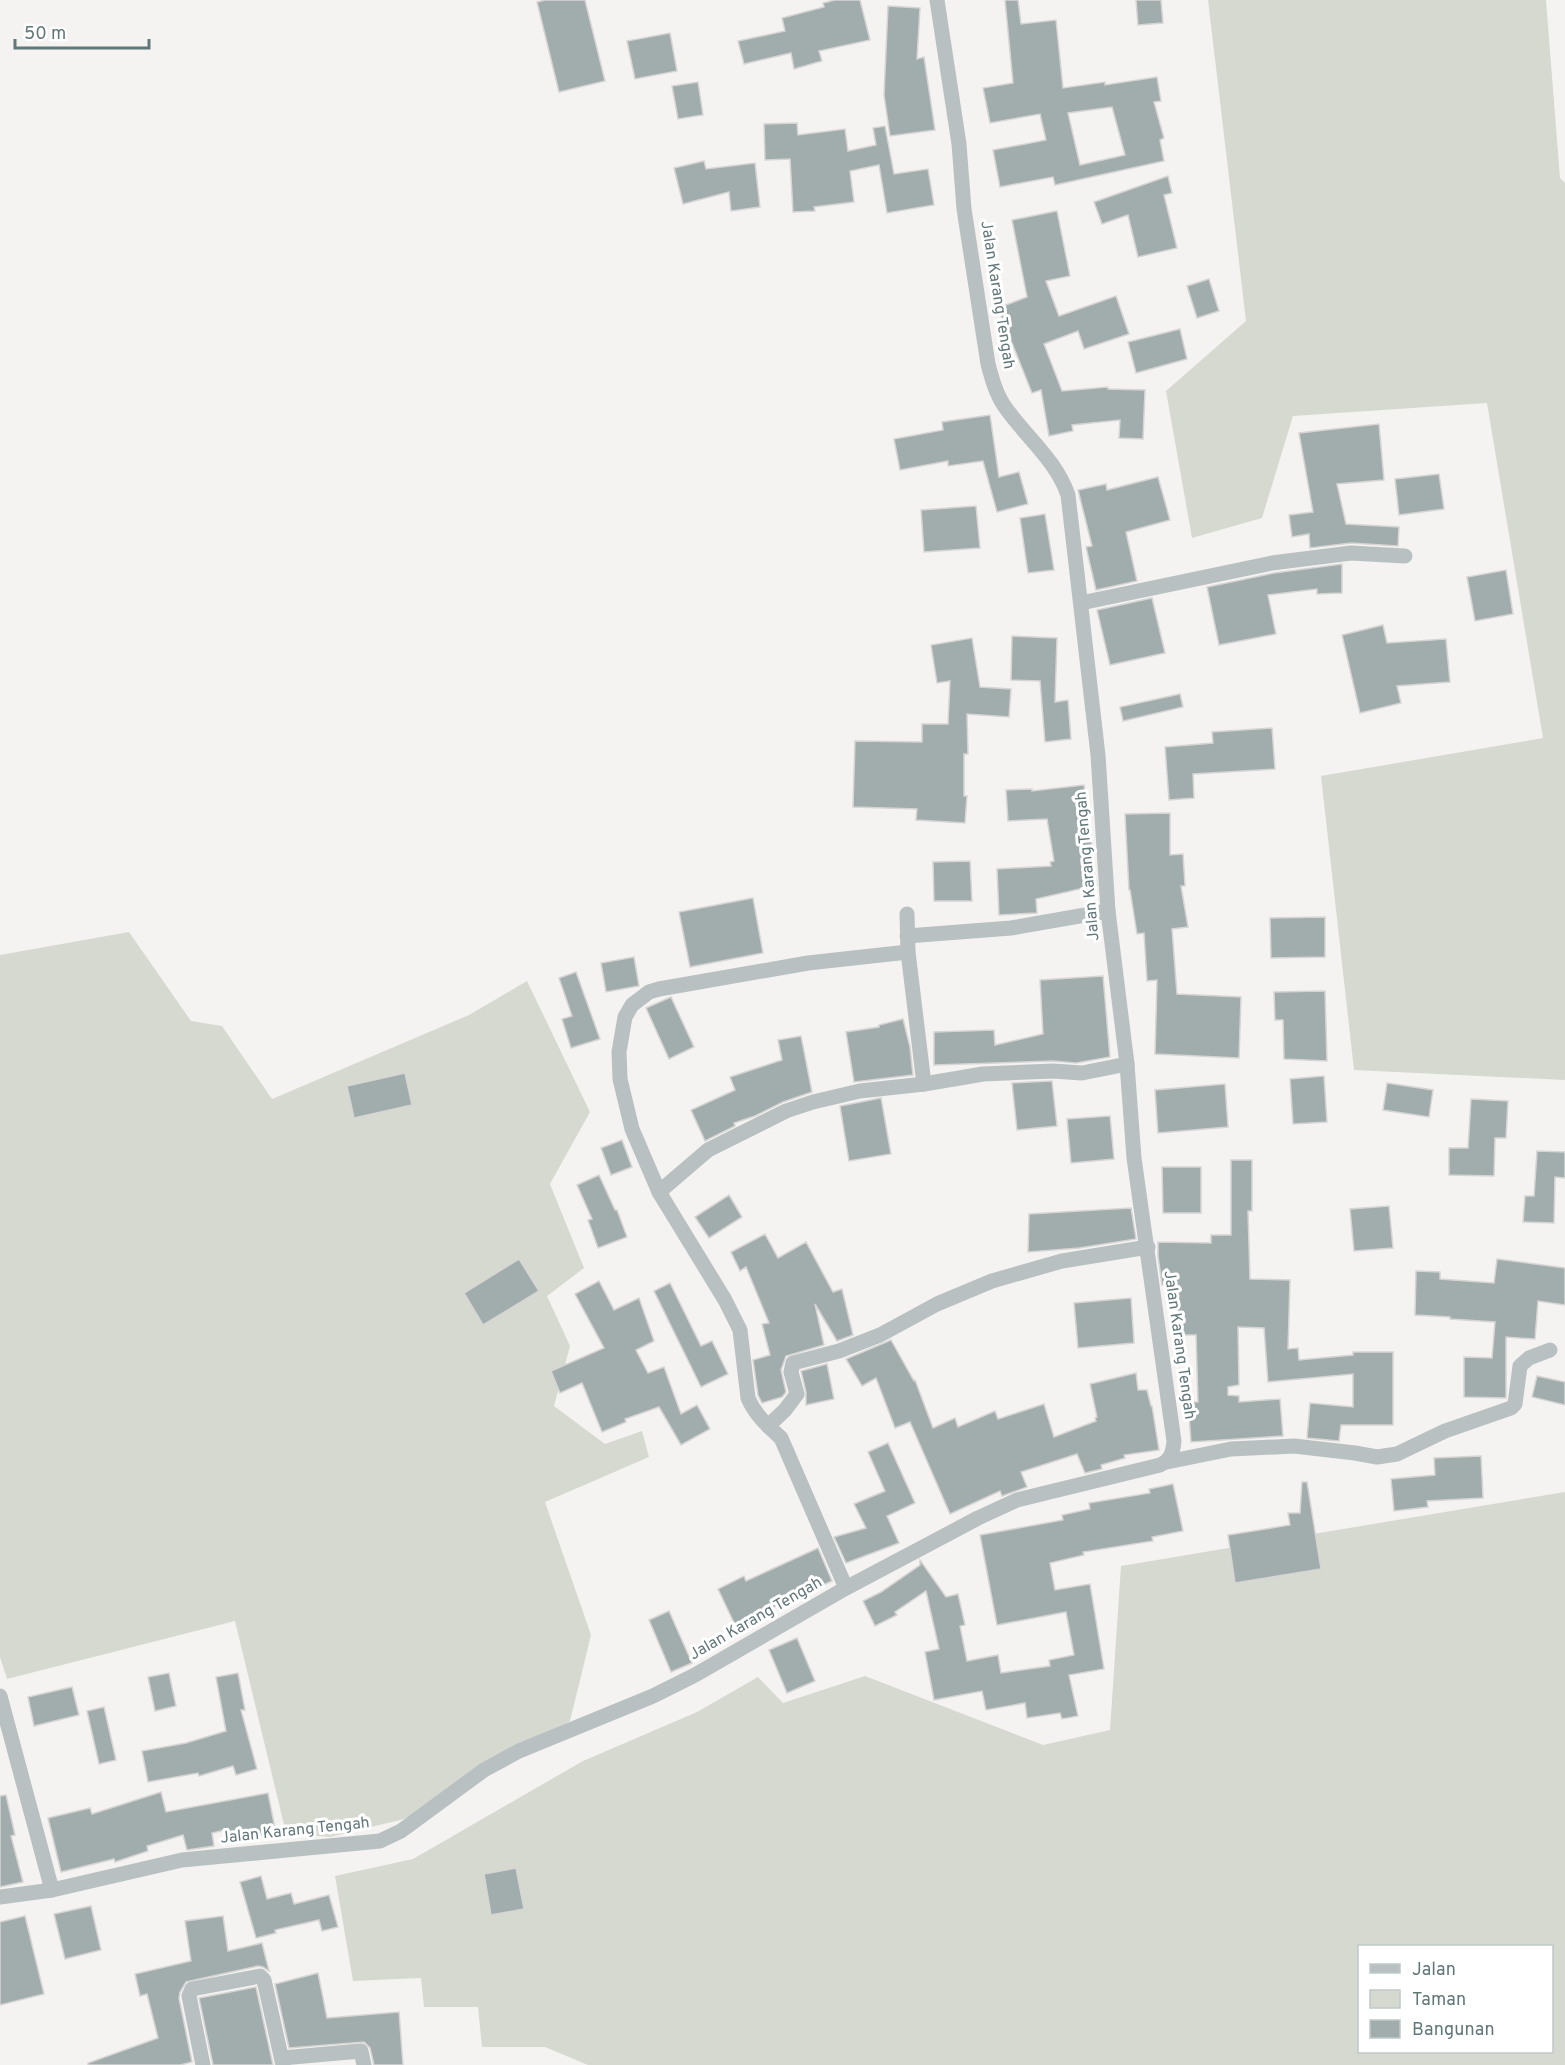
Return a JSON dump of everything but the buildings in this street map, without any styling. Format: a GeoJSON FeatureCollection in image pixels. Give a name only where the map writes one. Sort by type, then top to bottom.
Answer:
{"type":"FeatureCollection","features":[{"type":"Feature","properties":{"kind":"street","name":"Jalan Karang Tengah"},"geometry":{"type":"LineString","coordinates":[[0,1897],[52,1890],[182,1860],[380,1841],[402,1831],[484,1770],[519,1750],[653,1696],[705,1670],[846,1588],[978,1518],[1017,1500],[1167,1462],[1174,1449],[1134,1158],[1127,1064],[1108,910],[1098,755],[1068,495],[1063,479],[1005,407],[994,386],[988,364],[964,209],[959,144],[937,0]]}},
{"type":"Feature","properties":{"kind":"street"},"geometry":{"type":"LineString","coordinates":[[1081,603],[1272,563],[1351,553],[1405,556]]}},
{"type":"Feature","properties":{"kind":"street"},"geometry":{"type":"LineString","coordinates":[[907,936],[1011,927],[1108,910]]}},
{"type":"Feature","properties":{"kind":"street"},"geometry":{"type":"LineString","coordinates":[[907,914],[908,952],[924,1084]]}},
{"type":"Feature","properties":{"kind":"street"},"geometry":{"type":"LineString","coordinates":[[846,1588],[781,1438],[752,1407],[748,1398],[740,1329],[725,1300],[659,1192],[632,1129],[620,1079],[619,1052],[625,1017],[632,1005],[649,992],[808,963],[908,952]]}},
{"type":"Feature","properties":{"kind":"street"},"geometry":{"type":"LineString","coordinates":[[659,1192],[708,1150],[786,1111],[813,1102],[860,1091],[998,1073],[1053,1071],[1083,1073],[1127,1064]]}},
{"type":"Feature","properties":{"kind":"street"},"geometry":{"type":"LineString","coordinates":[[768,1426],[785,1410],[797,1394],[791,1372],[793,1363],[838,1351],[880,1335],[937,1304],[992,1281],[1062,1261],[1148,1247]]}},
{"type":"Feature","properties":{"kind":"street"},"geometry":{"type":"LineString","coordinates":[[1167,1462],[1231,1449],[1294,1446],[1377,1457],[1396,1454],[1445,1431],[1511,1408],[1515,1404],[1520,1366],[1529,1358],[1550,1350]]}},
{"type":"Feature","properties":{"kind":"street"},"geometry":{"type":"LineString","coordinates":[[0,1696],[52,1890]]}},
{"type":"Feature","properties":{"kind":"street"},"geometry":{"type":"LineString","coordinates":[[203,2065],[189,1996],[192,1989],[260,1976],[264,1980],[282,2061],[363,2058]]}},
{"type":"Feature","properties":{"kind":"green space"},"geometry":{"type":"Polygon","coordinates":[[[1208,0],[1546,0],[1560,178],[1565,183],[1565,1080],[1354,1070],[1321,776],[1543,738],[1487,403],[1293,416],[1262,518],[1192,538],[1166,391],[1246,321],[1208,0]]]}},
{"type":"Feature","properties":{"kind":"green space"},"geometry":{"type":"Polygon","coordinates":[[[129,932],[191,1021],[222,1026],[272,1099],[469,1015],[527,981],[590,1112],[550,1184],[584,1268],[547,1296],[570,1346],[554,1406],[605,1444],[642,1431],[649,1457],[545,1502],[591,1635],[570,1721],[404,1819],[330,1837],[286,1833],[235,1621],[7,1679],[0,1657],[0,955],[129,932]]]}},
{"type":"Feature","properties":{"kind":"green space"},"geometry":{"type":"Polygon","coordinates":[[[1565,1492],[1565,2065],[588,2065],[545,2047],[482,2047],[478,2007],[424,2007],[421,1978],[353,1981],[335,1876],[413,1859],[583,1761],[697,1712],[758,1677],[783,1703],[865,1676],[1043,1745],[1110,1730],[1121,1566],[1565,1492]]]}}]}
